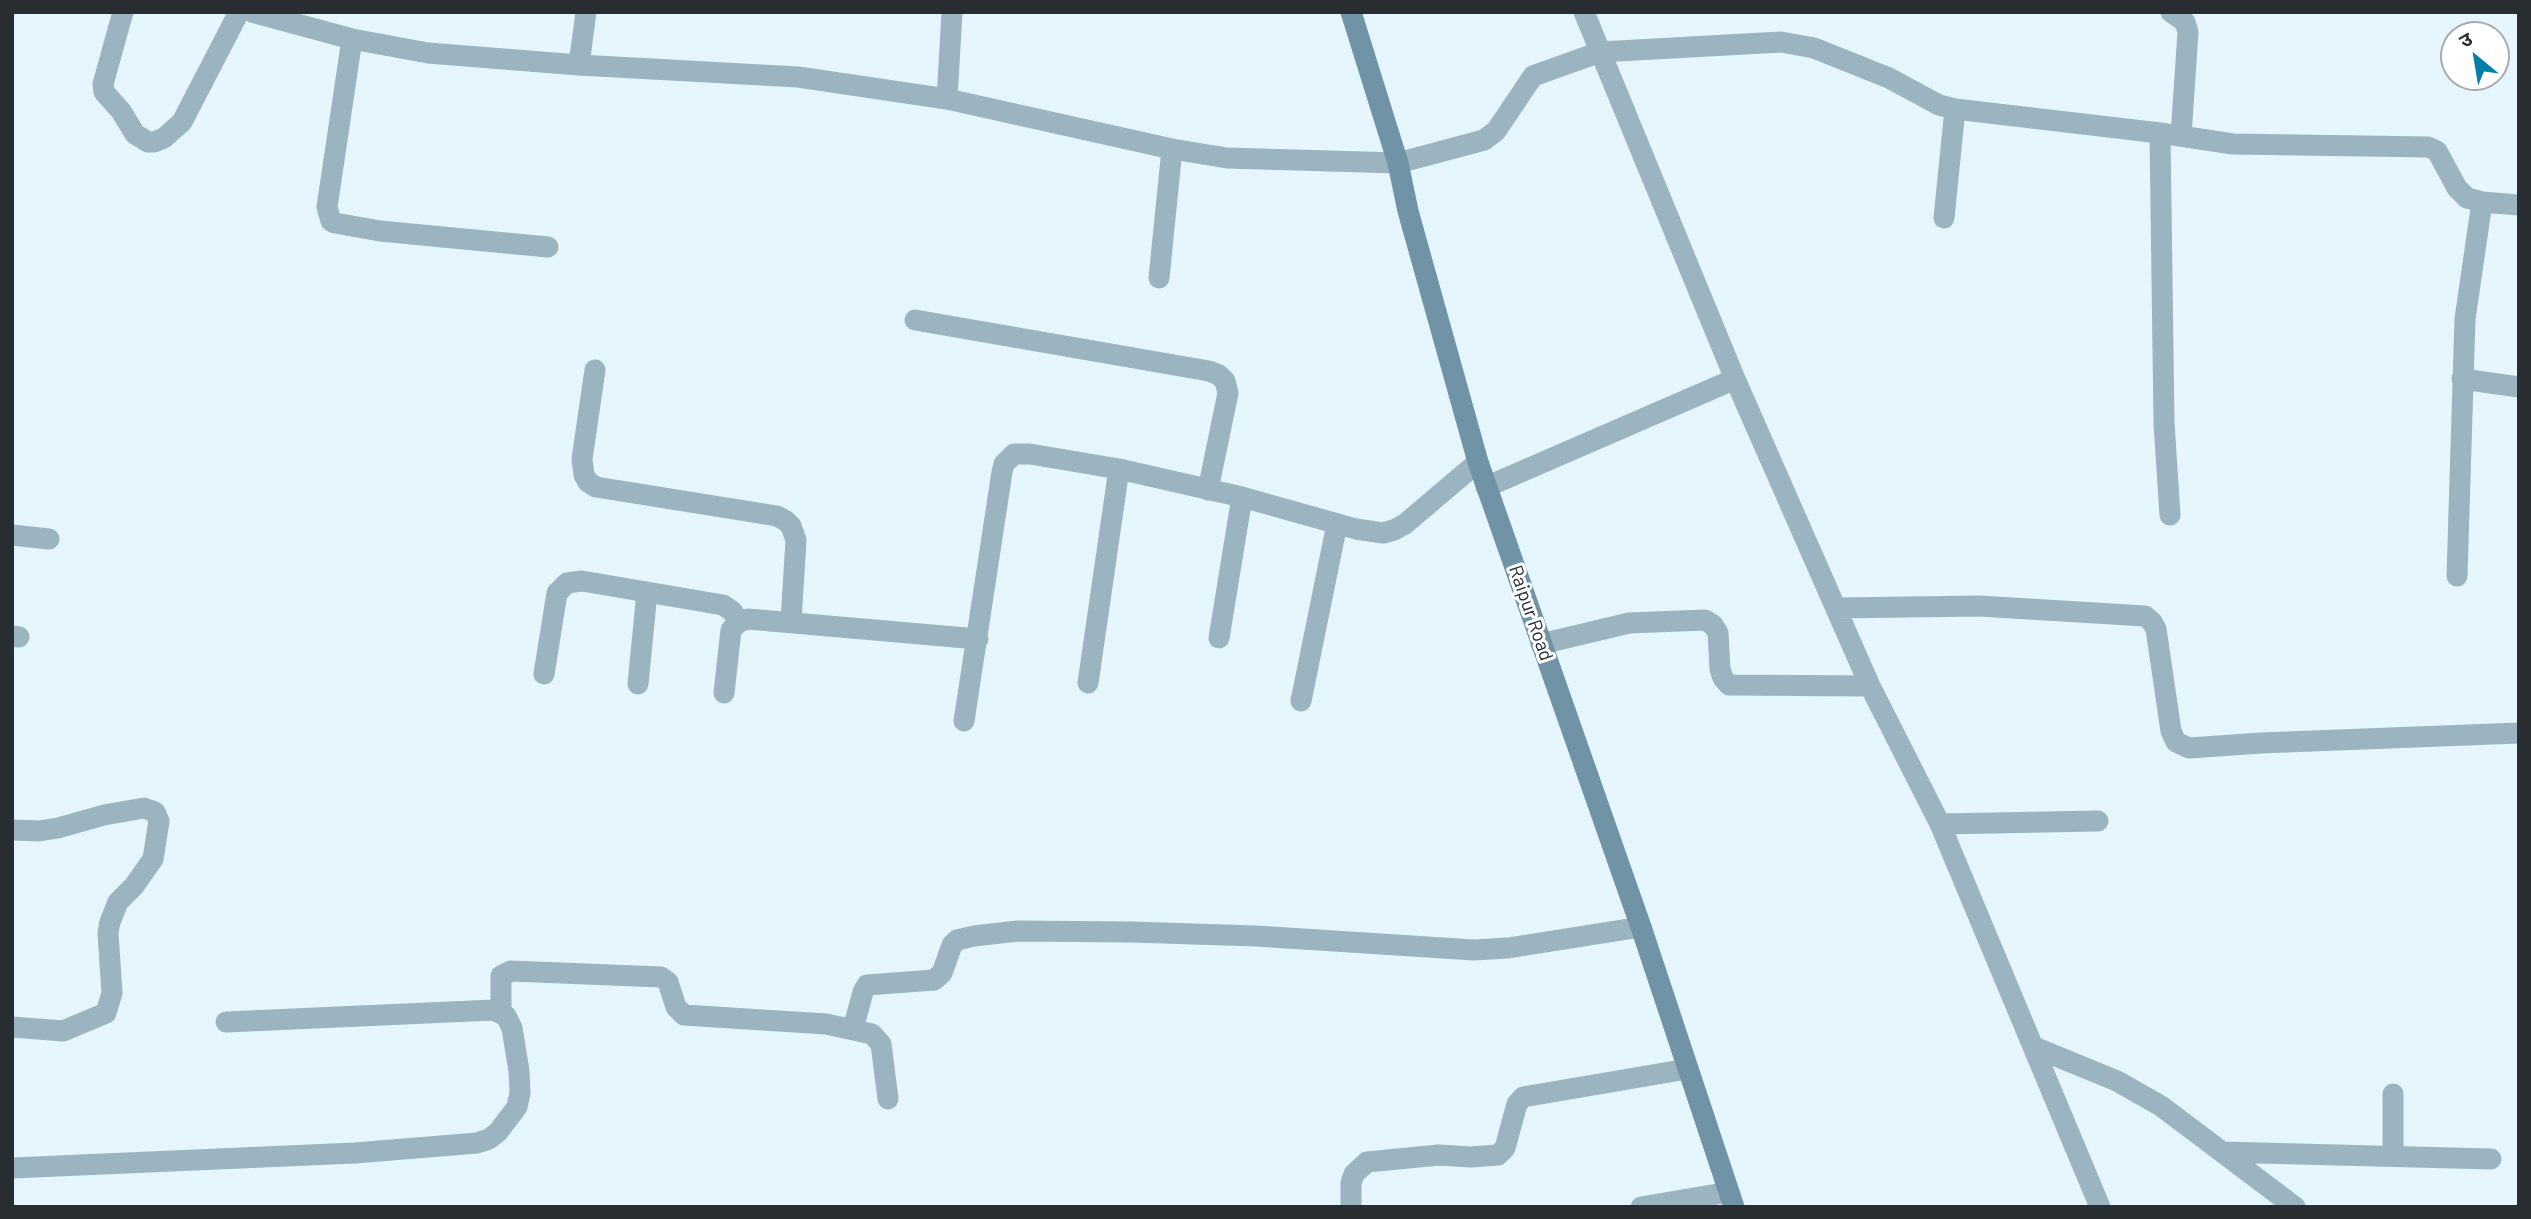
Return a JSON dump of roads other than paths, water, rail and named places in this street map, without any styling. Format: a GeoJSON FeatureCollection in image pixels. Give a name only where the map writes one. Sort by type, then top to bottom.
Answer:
{"type":"FeatureCollection","features":[{"type":"Feature","properties":{"kind":"main road","name":"Raipur Road"},"geometry":{"type":"LineString","coordinates":[[1350,12],[1398,163],[1408,211],[1478,462],[1642,927],[1732,1199]]}},
{"type":"Feature","properties":{"kind":"street"},"geometry":{"type":"LineString","coordinates":[[123,12],[103,84],[104,92],[111,103],[121,111],[135,134],[148,142],[164,138],[182,122],[239,12]]}},
{"type":"Feature","properties":{"kind":"street"},"geometry":{"type":"LineString","coordinates":[[252,12],[352,39],[428,53],[579,65],[798,77],[947,99],[1172,149],[1227,158],[1398,163],[1484,140],[1496,131],[1533,76],[1600,52],[1781,42],[1800,44],[1889,78],[1929,101],[1955,110],[2245,145],[2428,147],[2437,151],[2461,194],[2467,198],[2519,205]]}},
{"type":"Feature","properties":{"kind":"street"},"geometry":{"type":"LineString","coordinates":[[579,65],[586,12]]}},
{"type":"Feature","properties":{"kind":"street"},"geometry":{"type":"LineString","coordinates":[[947,99],[952,12]]}},
{"type":"Feature","properties":{"kind":"street"},"geometry":{"type":"LineString","coordinates":[[1584,12],[1735,379],[1870,686],[1940,824],[2100,1207]]}},
{"type":"Feature","properties":{"kind":"street"},"geometry":{"type":"LineString","coordinates":[[2171,12],[2185,22],[2188,32],[2181,136]]}},
{"type":"Feature","properties":{"kind":"street"},"geometry":{"type":"LineString","coordinates":[[352,39],[327,206],[331,220],[380,231],[548,247]]}},
{"type":"Feature","properties":{"kind":"street"},"geometry":{"type":"LineString","coordinates":[[1944,218],[1955,110]]}},
{"type":"Feature","properties":{"kind":"street"},"geometry":{"type":"LineString","coordinates":[[2160,133],[2164,424],[2170,515]]}},
{"type":"Feature","properties":{"kind":"street"},"geometry":{"type":"LineString","coordinates":[[1159,278],[1172,149]]}},
{"type":"Feature","properties":{"kind":"street"},"geometry":{"type":"LineString","coordinates":[[2457,576],[2465,319],[2482,202]]}},
{"type":"Feature","properties":{"kind":"street"},"geometry":{"type":"LineString","coordinates":[[915,320],[1219,374],[1225,381],[1228,393],[1208,490]]}},
{"type":"Feature","properties":{"kind":"street"},"geometry":{"type":"LineString","coordinates":[[595,370],[582,459],[584,475],[588,482],[596,487],[777,516],[786,521],[796,540],[791,621]]}},
{"type":"Feature","properties":{"kind":"street"},"geometry":{"type":"LineString","coordinates":[[1486,486],[1735,379]]}},
{"type":"Feature","properties":{"kind":"street"},"geometry":{"type":"LineString","coordinates":[[2462,379],[2519,387]]}},
{"type":"Feature","properties":{"kind":"street"},"geometry":{"type":"LineString","coordinates":[[964,721],[1004,464],[1014,454],[1021,452],[1119,469],[1383,533],[1394,530],[1478,462]]}},
{"type":"Feature","properties":{"kind":"street"},"geometry":{"type":"LineString","coordinates":[[1088,683],[1119,469]]}},
{"type":"Feature","properties":{"kind":"street"},"geometry":{"type":"LineString","coordinates":[[1219,638],[1242,498]]}},
{"type":"Feature","properties":{"kind":"street"},"geometry":{"type":"LineString","coordinates":[[1301,701],[1337,524]]}},
{"type":"Feature","properties":{"kind":"street"},"geometry":{"type":"LineString","coordinates":[[12,535],[48,539]]}},
{"type":"Feature","properties":{"kind":"street"},"geometry":{"type":"LineString","coordinates":[[544,674],[557,593],[562,586],[582,581],[723,605],[732,611],[739,622]]}},
{"type":"Feature","properties":{"kind":"street"},"geometry":{"type":"LineString","coordinates":[[638,684],[647,592]]}},
{"type":"Feature","properties":{"kind":"street"},"geometry":{"type":"LineString","coordinates":[[1837,608],[1979,606],[2145,616],[2156,629],[2171,731],[2176,742],[2189,748],[2519,733]]}},
{"type":"Feature","properties":{"kind":"street"},"geometry":{"type":"LineString","coordinates":[[724,694],[729,636],[739,622],[759,619],[791,621],[978,639]]}},
{"type":"Feature","properties":{"kind":"street"},"geometry":{"type":"LineString","coordinates":[[1541,644],[1629,623],[1705,620],[1713,625],[1718,633],[1720,669],[1729,685],[1870,686]]}},
{"type":"Feature","properties":{"kind":"street"},"geometry":{"type":"LineString","coordinates":[[12,830],[38,831],[58,828],[104,815],[144,808],[155,812],[159,821],[153,859],[134,886],[118,902],[110,922],[108,933],[112,993],[106,1013],[63,1031],[12,1027]]}},
{"type":"Feature","properties":{"kind":"street"},"geometry":{"type":"LineString","coordinates":[[1940,824],[2098,821]]}},
{"type":"Feature","properties":{"kind":"street"},"geometry":{"type":"LineString","coordinates":[[853,1029],[867,985],[934,980],[942,973],[952,945],[957,940],[974,936],[1018,931],[1131,932],[1256,936],[1474,950],[1508,948],[1642,927]]}},
{"type":"Feature","properties":{"kind":"street"},"geometry":{"type":"LineString","coordinates":[[501,1013],[501,976],[505,973],[520,970],[661,976],[668,982],[676,1007],[684,1015],[826,1024],[872,1034],[881,1044],[888,1099]]}},
{"type":"Feature","properties":{"kind":"street"},"geometry":{"type":"LineString","coordinates":[[12,1168],[355,1153],[477,1143],[489,1139],[517,1107],[520,1093],[512,1028],[509,1020],[494,1010],[226,1022]]}},
{"type":"Feature","properties":{"kind":"street"},"geometry":{"type":"LineString","coordinates":[[2034,1047],[2118,1081],[2161,1107],[2295,1207]]}},
{"type":"Feature","properties":{"kind":"street"},"geometry":{"type":"LineString","coordinates":[[1351,1207],[1354,1174],[1367,1162],[1439,1155],[1498,1155],[1505,1148],[1517,1104],[1523,1097],[1687,1069]]}},
{"type":"Feature","properties":{"kind":"street"},"geometry":{"type":"LineString","coordinates":[[2393,1094],[2393,1155]]}},
{"type":"Feature","properties":{"kind":"street"},"geometry":{"type":"LineString","coordinates":[[2222,1152],[2491,1159]]}},
{"type":"Feature","properties":{"kind":"street"},"geometry":{"type":"LineString","coordinates":[[1641,1207],[1732,1199]]}}]}
